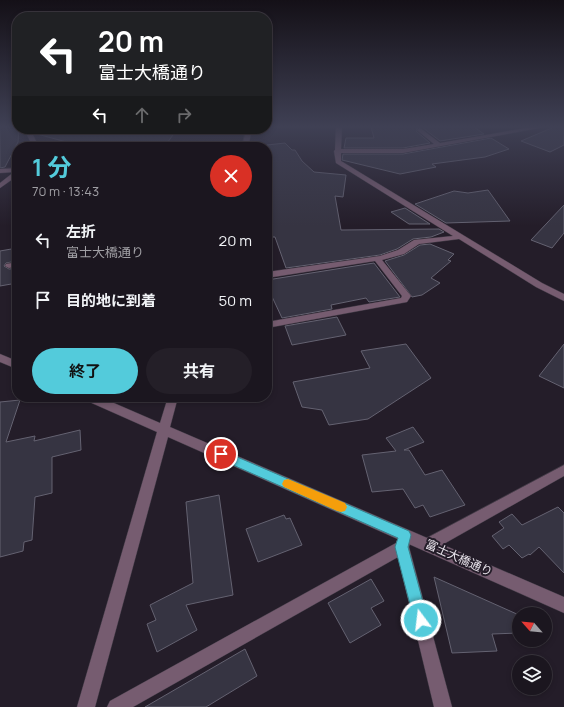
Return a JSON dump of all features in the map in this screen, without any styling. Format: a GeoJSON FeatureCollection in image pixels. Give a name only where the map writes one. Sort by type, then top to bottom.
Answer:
{"type":"FeatureCollection","features":[{"type":"Feature","properties":{"kind":"street"},"geometry":{"type":"LineString","coordinates":[[338,160],[338,162],[460,238],[539,285],[564,298]]}},
{"type":"Feature","properties":{"kind":"street"},"geometry":{"type":"LineString","coordinates":[[0,171],[12,170]]}},
{"type":"Feature","properties":{"kind":"street"},"geometry":{"type":"LineString","coordinates":[[0,186],[12,177]]}},
{"type":"Feature","properties":{"kind":"street"},"geometry":{"type":"LineString","coordinates":[[272,274],[377,259],[401,252],[417,242],[460,238]]}},
{"type":"Feature","properties":{"kind":"street"},"geometry":{"type":"LineString","coordinates":[[272,325],[404,300],[407,296],[377,259]]}},
{"type":"Feature","properties":{"kind":"street"},"geometry":{"type":"LineString","coordinates":[[0,358],[12,363]]}},
{"type":"Feature","properties":{"kind":"street","name":"富士大橋通り"},"geometry":{"type":"LineString","coordinates":[[100,402],[403,541],[428,545],[564,605]]}},
{"type":"Feature","properties":{"kind":"street"},"geometry":{"type":"LineString","coordinates":[[86,707],[172,402]]}},
{"type":"Feature","properties":{"kind":"street"},"geometry":{"type":"LineString","coordinates":[[428,545],[564,470]]}},
{"type":"Feature","properties":{"kind":"street"},"geometry":{"type":"LineString","coordinates":[[116,707],[403,541],[443,707]]}},
{"type":"Feature","properties":{"kind":"building"},"geometry":{"type":"Polygon","coordinates":[[[0,160],[9,160],[5,167],[0,168],[0,160]]]}},
{"type":"Feature","properties":{"kind":"building"},"geometry":{"type":"Polygon","coordinates":[[[272,160],[301,160],[314,172],[346,175],[343,197],[335,196],[341,230],[439,229],[444,232],[431,237],[413,239],[397,249],[380,255],[286,268],[275,237],[272,237],[272,160]]]}},
{"type":"Feature","properties":{"kind":"building"},"geometry":{"type":"Polygon","coordinates":[[[342,160],[462,160],[432,164],[436,167],[400,174],[342,160]]]}},
{"type":"Feature","properties":{"kind":"building"},"geometry":{"type":"Polygon","coordinates":[[[488,190],[510,221],[446,223],[415,204],[454,191],[468,193],[488,190]]]}},
{"type":"Feature","properties":{"kind":"building"},"geometry":{"type":"Polygon","coordinates":[[[564,205],[564,233],[552,248],[531,240],[564,205]]]}},
{"type":"Feature","properties":{"kind":"building"},"geometry":{"type":"Polygon","coordinates":[[[405,208],[430,224],[409,224],[391,212],[405,208]]]}},
{"type":"Feature","properties":{"kind":"building"},"geometry":{"type":"Polygon","coordinates":[[[430,244],[454,254],[448,260],[451,261],[431,278],[440,283],[422,295],[412,297],[385,261],[404,255],[420,245],[430,244]]]}},
{"type":"Feature","properties":{"kind":"building"},"geometry":{"type":"Polygon","coordinates":[[[12,249],[12,262],[6,263],[4,266],[9,269],[12,269],[12,284],[0,286],[0,251],[12,249]]]}},
{"type":"Feature","properties":{"kind":"building"},"geometry":{"type":"Polygon","coordinates":[[[374,263],[400,297],[369,302],[366,298],[331,305],[332,309],[282,318],[272,297],[272,279],[374,263]]]}},
{"type":"Feature","properties":{"kind":"building"},"geometry":{"type":"Polygon","coordinates":[[[337,317],[346,335],[292,345],[285,326],[337,317]]]}},
{"type":"Feature","properties":{"kind":"building"},"geometry":{"type":"Polygon","coordinates":[[[406,344],[431,378],[368,419],[329,425],[322,410],[302,407],[293,382],[370,368],[361,351],[406,344]]]}},
{"type":"Feature","properties":{"kind":"building"},"geometry":{"type":"Polygon","coordinates":[[[564,344],[564,388],[539,376],[564,344]]]}},
{"type":"Feature","properties":{"kind":"building"},"geometry":{"type":"Polygon","coordinates":[[[0,402],[19,402],[6,442],[35,436],[34,441],[80,430],[81,450],[52,457],[52,493],[35,497],[32,540],[24,542],[23,551],[0,557],[0,402]]]}},
{"type":"Feature","properties":{"kind":"building"},"geometry":{"type":"Polygon","coordinates":[[[413,427],[424,442],[404,450],[409,450],[425,475],[442,470],[465,505],[430,517],[423,505],[415,508],[403,489],[372,492],[362,455],[396,451],[386,438],[413,427]]]}},
{"type":"Feature","properties":{"kind":"building"},"geometry":{"type":"Polygon","coordinates":[[[219,495],[233,595],[186,605],[197,630],[157,652],[147,624],[156,620],[150,605],[193,583],[186,502],[219,495]]]}},
{"type":"Feature","properties":{"kind":"building"},"geometry":{"type":"Polygon","coordinates":[[[558,507],[564,513],[564,573],[539,547],[530,555],[529,554],[522,558],[509,545],[503,549],[492,536],[504,528],[499,522],[512,514],[522,525],[558,507]]]}},
{"type":"Feature","properties":{"kind":"building"},"geometry":{"type":"Polygon","coordinates":[[[284,515],[286,519],[290,518],[302,545],[258,562],[246,529],[284,515]]]}},
{"type":"Feature","properties":{"kind":"building"},"geometry":{"type":"Polygon","coordinates":[[[434,577],[512,612],[512,633],[492,634],[497,651],[452,653],[434,577]]]}},
{"type":"Feature","properties":{"kind":"building"},"geometry":{"type":"Polygon","coordinates":[[[371,579],[384,601],[371,608],[381,625],[350,643],[328,603],[371,579]]]}},
{"type":"Feature","properties":{"kind":"building"},"geometry":{"type":"Polygon","coordinates":[[[245,649],[257,676],[206,707],[145,707],[245,649]]]}},
{"type":"Feature","properties":{"kind":"slow traffic"},"geometry":{"type":"LineString","coordinates":[[288,484],[341,507]]}},
{"type":"Feature","properties":{"kind":"route"},"geometry":{"type":"LineString","coordinates":[[221,454],[405,535],[402,547],[421,620]]}}]}
